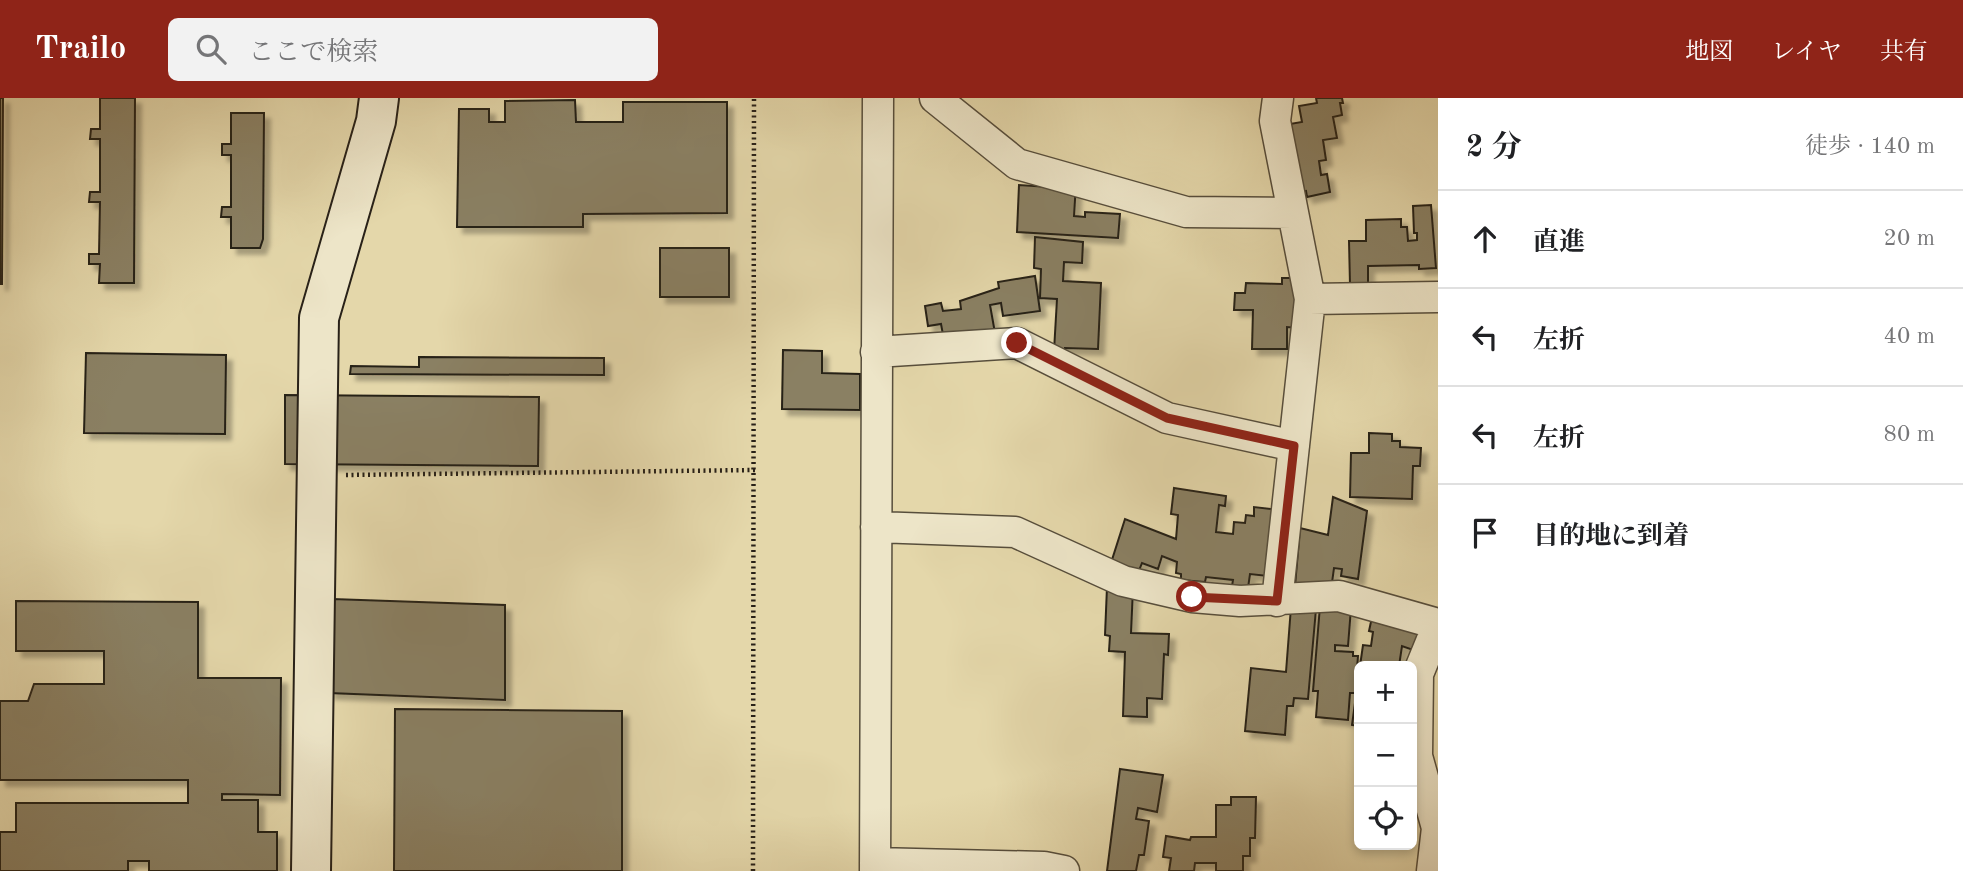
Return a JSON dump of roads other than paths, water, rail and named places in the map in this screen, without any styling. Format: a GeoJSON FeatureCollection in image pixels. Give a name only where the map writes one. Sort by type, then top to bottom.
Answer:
{"type":"FeatureCollection","features":[{"type":"Feature","properties":{"kind":"street"},"geometry":{"type":"LineString","coordinates":[[311,871],[319,318],[376,121],[379,98]]}},
{"type":"Feature","properties":{"kind":"street"},"geometry":{"type":"LineString","coordinates":[[878,98],[875,867],[1044,867],[1064,871]]}},
{"type":"Feature","properties":{"kind":"street"},"geometry":{"type":"LineString","coordinates":[[936,98],[1017,164],[1186,212],[1292,213]]}},
{"type":"Feature","properties":{"kind":"street"},"geometry":{"type":"LineString","coordinates":[[1277,601],[1310,299],[1275,121],[1278,98]]}},
{"type":"Feature","properties":{"kind":"street"},"geometry":{"type":"LineString","coordinates":[[1310,299],[1438,297]]}},
{"type":"Feature","properties":{"kind":"street"},"geometry":{"type":"LineString","coordinates":[[876,352],[1017,343],[1167,418],[1294,446]]}},
{"type":"Feature","properties":{"kind":"street"},"geometry":{"type":"LineString","coordinates":[[876,527],[1015,532],[1123,581],[1192,597],[1277,601],[1339,596],[1438,624],[1418,674],[1437,828],[1432,871]]}}]}
